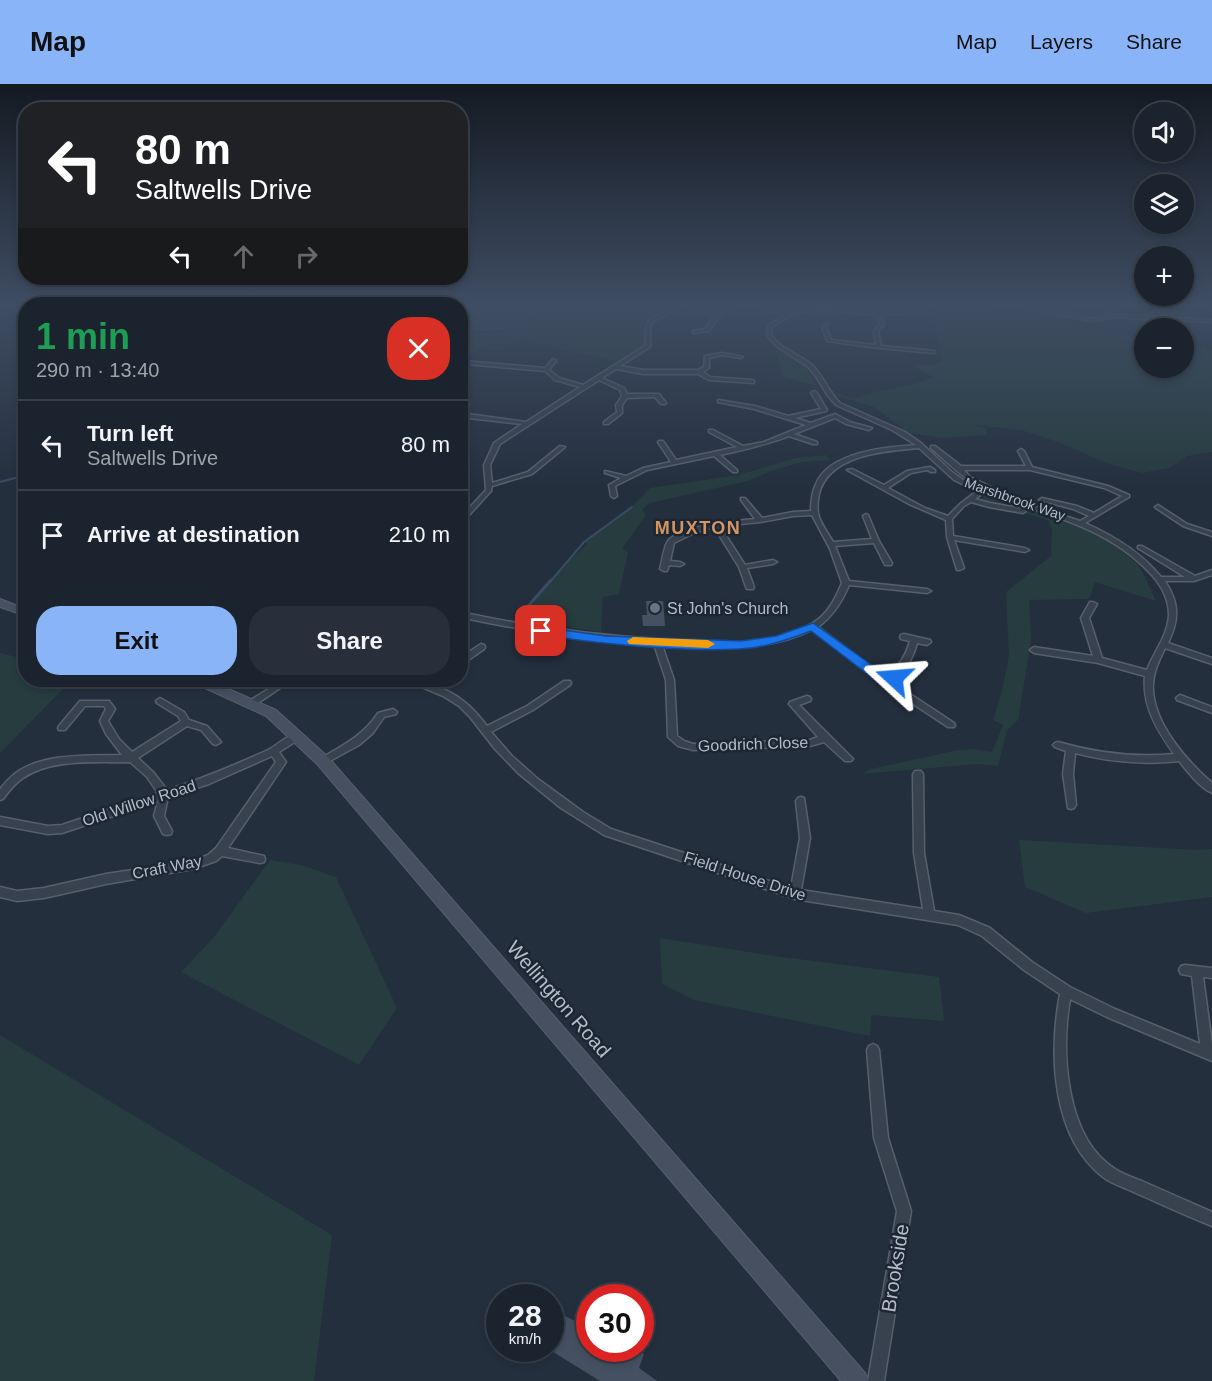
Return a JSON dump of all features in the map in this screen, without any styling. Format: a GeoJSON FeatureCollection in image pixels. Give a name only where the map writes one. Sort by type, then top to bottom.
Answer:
{"type":"FeatureCollection","features":[{"type":"Feature","properties":{"kind":"street"},"geometry":{"type":"LineString","coordinates":[[500,365],[546,370],[557,379],[584,387]]}},
{"type":"Feature","properties":{"kind":"street"},"geometry":{"type":"LineString","coordinates":[[546,370],[551,365]]}},
{"type":"Feature","properties":{"kind":"street"},"geometry":{"type":"LineString","coordinates":[[468,516],[480,504],[490,485],[487,465],[492,448],[525,423],[620,365]]}},
{"type":"Feature","properties":{"kind":"street"},"geometry":{"type":"LineString","coordinates":[[616,367],[643,372],[699,372],[706,368],[706,365]]}},
{"type":"Feature","properties":{"kind":"street","name":"Marshbrook Way"},"geometry":{"type":"LineString","coordinates":[[809,365],[830,398],[848,410],[905,434],[951,474],[985,489],[1081,523],[1119,543],[1145,563],[1167,592],[1173,614],[1173,627],[1150,674]]}},
{"type":"Feature","properties":{"kind":"street"},"geometry":{"type":"LineString","coordinates":[[699,372],[709,378],[752,382]]}},
{"type":"Feature","properties":{"kind":"street"},"geometry":{"type":"LineString","coordinates":[[599,378],[622,389],[625,396]]}},
{"type":"Feature","properties":{"kind":"street"},"geometry":{"type":"LineString","coordinates":[[625,396],[657,395],[663,404]]}},
{"type":"Feature","properties":{"kind":"street"},"geometry":{"type":"LineString","coordinates":[[609,421],[620,412],[619,405],[625,396]]}},
{"type":"Feature","properties":{"kind":"street"},"geometry":{"type":"LineString","coordinates":[[789,418],[824,410],[813,396]]}},
{"type":"Feature","properties":{"kind":"street"},"geometry":{"type":"LineString","coordinates":[[721,404],[755,408],[810,425]]}},
{"type":"Feature","properties":{"kind":"street"},"geometry":{"type":"LineString","coordinates":[[614,496],[612,485],[624,477],[645,469],[744,449],[848,410]]}},
{"type":"Feature","properties":{"kind":"street"},"geometry":{"type":"LineString","coordinates":[[468,416],[525,423]]}},
{"type":"Feature","properties":{"kind":"street"},"geometry":{"type":"LineString","coordinates":[[835,416],[848,423],[869,428]]}},
{"type":"Feature","properties":{"kind":"street"},"geometry":{"type":"LineString","coordinates":[[711,431],[721,433],[744,449]]}},
{"type":"Feature","properties":{"kind":"street"},"geometry":{"type":"LineString","coordinates":[[789,434],[804,442],[815,443]]}},
{"type":"Feature","properties":{"kind":"street"},"geometry":{"type":"LineString","coordinates":[[661,442],[675,463]]}},
{"type":"Feature","properties":{"kind":"street"},"geometry":{"type":"LineString","coordinates":[[468,616],[587,638],[741,645],[778,639],[813,627],[835,609],[846,583],[831,544],[814,513],[815,492],[820,481],[835,467],[869,453],[920,446]]}},
{"type":"Feature","properties":{"kind":"street"},"geometry":{"type":"LineString","coordinates":[[490,485],[530,473],[562,447]]}},
{"type":"Feature","properties":{"kind":"street"},"geometry":{"type":"LineString","coordinates":[[933,447],[968,478],[985,489],[970,499],[949,519],[950,537],[958,564],[944,561]]}},
{"type":"Feature","properties":{"kind":"street"},"geometry":{"type":"LineString","coordinates":[[715,454],[735,471]]}},
{"type":"Feature","properties":{"kind":"street"},"geometry":{"type":"LineString","coordinates":[[1025,454],[1030,468]]}},
{"type":"Feature","properties":{"kind":"street"},"geometry":{"type":"LineString","coordinates":[[885,488],[909,472],[929,468]]}},
{"type":"Feature","properties":{"kind":"street"},"geometry":{"type":"LineString","coordinates":[[959,468],[1030,468],[1106,487],[1127,496],[1123,501],[1093,514],[1081,523]]}},
{"type":"Feature","properties":{"kind":"street"},"geometry":{"type":"LineString","coordinates":[[850,470],[926,512],[949,519]]}},
{"type":"Feature","properties":{"kind":"street"},"geometry":{"type":"LineString","coordinates":[[607,472],[624,477]]}},
{"type":"Feature","properties":{"kind":"street"},"geometry":{"type":"LineString","coordinates":[[742,499],[760,520]]}},
{"type":"Feature","properties":{"kind":"street"},"geometry":{"type":"LineString","coordinates":[[970,499],[989,506],[1023,511]]}},
{"type":"Feature","properties":{"kind":"street"},"geometry":{"type":"LineString","coordinates":[[1042,500],[1076,507],[1093,514]]}},
{"type":"Feature","properties":{"kind":"street"},"geometry":{"type":"LineString","coordinates":[[1158,507],[1185,525],[1212,534]]}},
{"type":"Feature","properties":{"kind":"street"},"geometry":{"type":"LineString","coordinates":[[680,564],[665,566],[671,542],[696,528],[814,513]]}},
{"type":"Feature","properties":{"kind":"street"},"geometry":{"type":"LineString","coordinates":[[866,516],[876,541],[890,560]]}},
{"type":"Feature","properties":{"kind":"street"},"geometry":{"type":"LineString","coordinates":[[716,525],[743,567],[750,587]]}},
{"type":"Feature","properties":{"kind":"street"},"geometry":{"type":"LineString","coordinates":[[950,537],[1025,550]]}},
{"type":"Feature","properties":{"kind":"street"},"geometry":{"type":"LineString","coordinates":[[831,544],[876,541]]}},
{"type":"Feature","properties":{"kind":"street"},"geometry":{"type":"LineString","coordinates":[[1140,547],[1194,579]]}},
{"type":"Feature","properties":{"kind":"street"},"geometry":{"type":"LineString","coordinates":[[743,567],[772,562]]}},
{"type":"Feature","properties":{"kind":"street"},"geometry":{"type":"LineString","coordinates":[[1158,579],[1194,579],[1212,572]]}},
{"type":"Feature","properties":{"kind":"street"},"geometry":{"type":"LineString","coordinates":[[846,583],[927,591]]}},
{"type":"Feature","properties":{"kind":"street"},"geometry":{"type":"LineString","coordinates":[[0,603],[18,610]]}},
{"type":"Feature","properties":{"kind":"street"},"geometry":{"type":"LineString","coordinates":[[1093,604],[1085,618],[1092,633],[1091,639],[1098,660]]}},
{"type":"Feature","properties":{"kind":"street"},"geometry":{"type":"LineString","coordinates":[[813,627],[886,682],[951,725]]}},
{"type":"Feature","properties":{"kind":"street"},"geometry":{"type":"LineString","coordinates":[[904,637],[927,642]]}},
{"type":"Feature","properties":{"kind":"street"},"geometry":{"type":"LineString","coordinates":[[886,682],[894,678],[913,648],[914,640]]}},
{"type":"Feature","properties":{"kind":"street","name":"Goodrich Close"},"geometry":{"type":"LineString","coordinates":[[657,642],[670,680],[673,737],[681,744],[693,747],[810,743],[825,738]]}},
{"type":"Feature","properties":{"kind":"street"},"geometry":{"type":"LineString","coordinates":[[1164,645],[1212,661]]}},
{"type":"Feature","properties":{"kind":"street"},"geometry":{"type":"LineString","coordinates":[[468,657],[481,647]]}},
{"type":"Feature","properties":{"kind":"street"},"geometry":{"type":"LineString","coordinates":[[1034,650],[1044,656],[1098,660],[1150,674],[1150,696],[1156,716],[1180,757],[1212,789]]}},
{"type":"Feature","properties":{"kind":"street"},"geometry":{"type":"LineString","coordinates":[[485,730],[530,708],[567,683]]}},
{"type":"Feature","properties":{"kind":"street","name":"Wellington Road"},"geometry":{"type":"LineString","coordinates":[[214,687],[271,713],[323,761],[857,1381]]}},
{"type":"Feature","properties":{"kind":"street"},"geometry":{"type":"LineString","coordinates":[[252,703],[277,687]]}},
{"type":"Feature","properties":{"kind":"street","name":"Field House Drive"},"geometry":{"type":"LineString","coordinates":[[441,687],[469,709],[518,766],[586,821],[600,828],[795,894],[960,920],[986,932],[1028,966],[1066,991],[1111,1013],[1209,1054]]}},
{"type":"Feature","properties":{"kind":"street"},"geometry":{"type":"LineString","coordinates":[[1180,698],[1212,710]]}},
{"type":"Feature","properties":{"kind":"street","name":"Goodrich Close"},"geometry":{"type":"LineString","coordinates":[[807,699],[793,704],[848,759]]}},
{"type":"Feature","properties":{"kind":"street"},"geometry":{"type":"LineString","coordinates":[[160,701],[181,714],[186,722],[204,728],[216,742]]}},
{"type":"Feature","properties":{"kind":"street"},"geometry":{"type":"LineString","coordinates":[[62,728],[83,703],[106,703],[111,709],[104,721],[107,731],[130,758],[158,781],[165,794],[159,816],[166,831]]}},
{"type":"Feature","properties":{"kind":"street"},"geometry":{"type":"LineString","coordinates":[[323,761],[372,731],[377,713],[393,712]]}},
{"type":"Feature","properties":{"kind":"street"},"geometry":{"type":"LineString","coordinates":[[930,725],[939,717]]}},
{"type":"Feature","properties":{"kind":"street"},"geometry":{"type":"LineString","coordinates":[[0,796],[17,777],[36,766],[54,762],[130,758],[186,722]]}},
{"type":"Feature","properties":{"kind":"street"},"geometry":{"type":"LineString","coordinates":[[274,751],[298,736]]}},
{"type":"Feature","properties":{"kind":"street"},"geometry":{"type":"LineString","coordinates":[[1058,745],[1096,756],[1134,761],[1180,757]]}},
{"type":"Feature","properties":{"kind":"street"},"geometry":{"type":"LineString","coordinates":[[1071,749],[1068,774],[1071,805]]}},
{"type":"Feature","properties":{"kind":"street","name":"Old Willow Road"},"geometry":{"type":"LineString","coordinates":[[0,821],[48,830],[62,829],[206,781],[274,751]]}},
{"type":"Feature","properties":{"kind":"street","name":"Craft Way"},"geometry":{"type":"LineString","coordinates":[[0,892],[17,896],[44,893],[106,879],[193,865],[212,858],[220,851],[281,762],[274,751]]}},
{"type":"Feature","properties":{"kind":"street"},"geometry":{"type":"LineString","coordinates":[[918,774],[919,854],[929,914]]}},
{"type":"Feature","properties":{"kind":"street"},"geometry":{"type":"LineString","coordinates":[[795,894],[805,838],[801,801]]}},
{"type":"Feature","properties":{"kind":"street"},"geometry":{"type":"LineString","coordinates":[[220,851],[260,859]]}},
{"type":"Feature","properties":{"kind":"street","name":"Field House Drive"},"geometry":{"type":"LineString","coordinates":[[1209,1054],[1191,971],[1212,973]]}},
{"type":"Feature","properties":{"kind":"street"},"geometry":{"type":"LineString","coordinates":[[1066,991],[1061,1013],[1060,1044],[1069,1113],[1076,1136],[1087,1155],[1096,1165],[1110,1174],[1212,1219]]}},
{"type":"Feature","properties":{"kind":"street","name":"Brookside"},"geometry":{"type":"LineString","coordinates":[[873,1050],[881,1138],[904,1211],[876,1381]]}},
{"type":"Feature","properties":{"kind":"green space"},"geometry":{"type":"Polygon","coordinates":[[[780,365],[801,365],[807,368],[817,386],[783,377],[780,365]]]}},
{"type":"Feature","properties":{"kind":"green space"},"geometry":{"type":"Polygon","coordinates":[[[913,365],[1134,365],[1134,378],[1194,378],[1194,365],[1212,365],[1212,452],[1187,456],[1169,468],[1142,473],[1106,463],[1058,442],[1021,430],[973,425],[986,428],[987,435],[943,438],[909,433],[874,407],[838,396],[838,393],[854,399],[933,377],[913,365]]]}},
{"type":"Feature","properties":{"kind":"green space"},"geometry":{"type":"Polygon","coordinates":[[[826,455],[831,460],[802,462],[748,481],[650,503],[642,510],[646,515],[622,549],[628,552],[619,594],[603,597],[601,632],[520,620],[557,572],[587,544],[584,542],[632,507],[650,488],[738,475],[796,458],[826,455]]]}},
{"type":"Feature","properties":{"kind":"green space"},"geometry":{"type":"Polygon","coordinates":[[[985,494],[1066,521],[1105,540],[1137,564],[1156,601],[1095,582],[1089,599],[1029,600],[1031,641],[1018,720],[1007,730],[998,766],[977,764],[861,774],[871,769],[958,750],[992,752],[1003,725],[993,720],[1002,691],[1009,655],[1006,592],[1051,556],[1052,530],[1048,520],[981,500],[985,494]]]}},
{"type":"Feature","properties":{"kind":"green space"},"geometry":{"type":"Polygon","coordinates":[[[0,653],[18,657],[18,687],[65,687],[0,753],[0,653]]]}},
{"type":"Feature","properties":{"kind":"green space"},"geometry":{"type":"Polygon","coordinates":[[[1019,840],[1212,849],[1212,897],[1086,913],[1025,887],[1019,840]]]}},
{"type":"Feature","properties":{"kind":"green space"},"geometry":{"type":"Polygon","coordinates":[[[270,860],[301,865],[336,877],[397,1008],[359,1065],[181,972],[214,937],[270,860]]]}},
{"type":"Feature","properties":{"kind":"green space"},"geometry":{"type":"Polygon","coordinates":[[[660,938],[774,956],[939,977],[944,1021],[871,1015],[870,1036],[694,1000],[662,984],[660,938]]]}},
{"type":"Feature","properties":{"kind":"green space"},"geometry":{"type":"Polygon","coordinates":[[[0,1035],[332,1235],[314,1381],[0,1381],[0,1035]]]}},
{"type":"Feature","properties":{"kind":"building","name":"St John's Church"},"geometry":{"type":"Polygon","coordinates":[[[646,601],[663,601],[665,626],[643,626],[642,615],[647,615],[646,601]]]}},
{"type":"Feature","properties":{"kind":"building"},"geometry":{"type":"Polygon","coordinates":[[[564,1315],[576,1322],[576,1362],[641,1362],[639,1368],[657,1381],[600,1381],[564,1359],[564,1315]]]}},
{"type":"Feature","properties":{"kind":"waterway"},"geometry":{"type":"LineString","coordinates":[[0,482],[18,477]]}},
{"type":"Feature","properties":{"kind":"waterway"},"geometry":{"type":"LineString","coordinates":[[550,582],[584,542],[632,507]]}},
{"type":"Feature","properties":{"kind":"waterway"},"geometry":{"type":"LineString","coordinates":[[516,620],[551,580]]}},
{"type":"Feature","properties":{"kind":"slow traffic"},"geometry":{"type":"LineString","coordinates":[[633,641],[708,644]]}},
{"type":"Feature","properties":{"kind":"place","name":"St John's Church"},"geometry":{"type":"Point","coordinates":[655,608]}},
{"type":"Feature","properties":{"kind":"district","name":"MUXTON"},"geometry":{"type":"Point","coordinates":[698,528]}},
{"type":"Feature","properties":{"kind":"route"},"geometry":{"type":"LineString","coordinates":[[541,631],[606,640],[741,645],[778,639],[813,627],[886,682],[894,678]]}}]}
